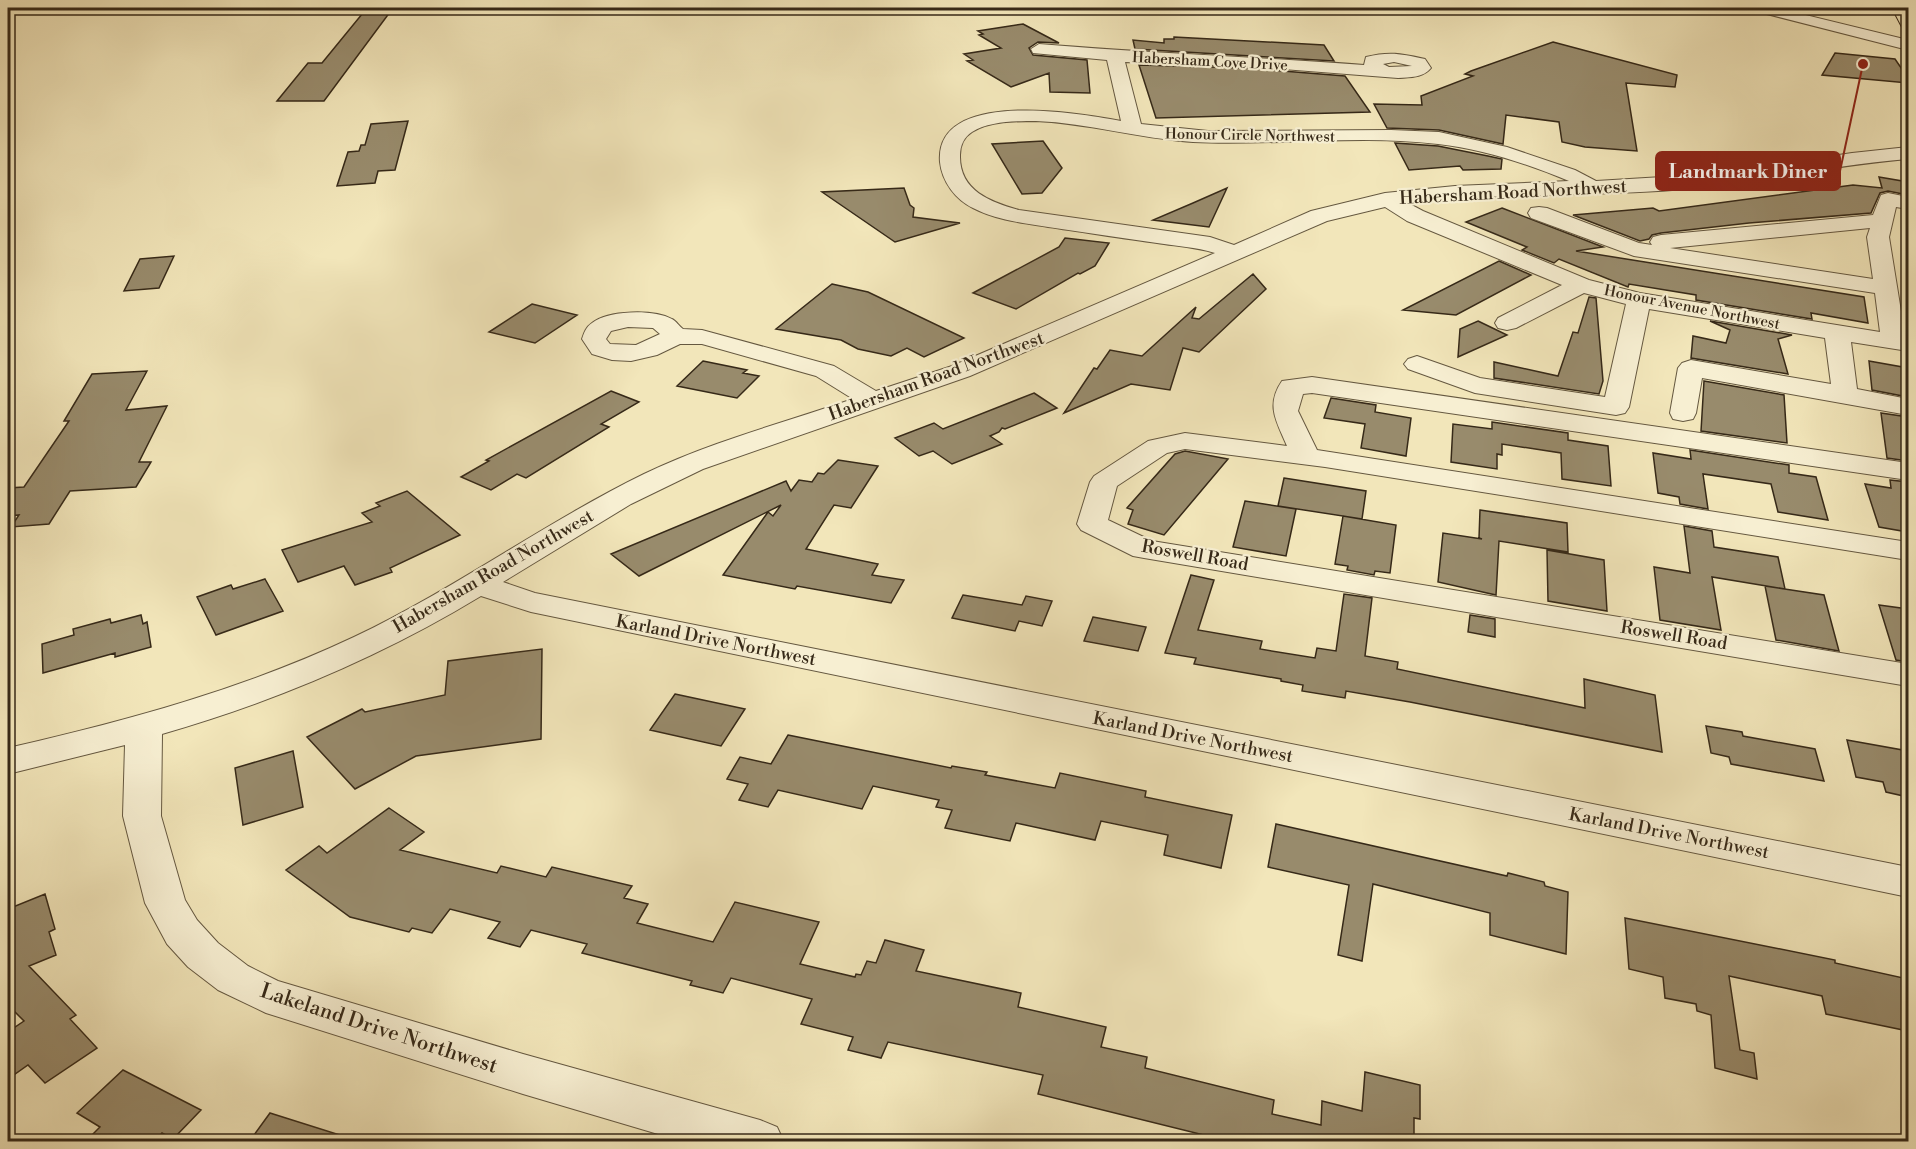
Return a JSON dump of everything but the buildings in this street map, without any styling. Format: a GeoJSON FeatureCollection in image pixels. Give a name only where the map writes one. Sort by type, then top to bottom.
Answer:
{"type":"FeatureCollection","features":[{"type":"Feature","properties":{"kind":"main road"},"geometry":{"type":"LineString","coordinates":[[1900,8],[1908,22]]}},
{"type":"Feature","properties":{"kind":"street"},"geometry":{"type":"LineString","coordinates":[[1760,8],[1908,45]]}},
{"type":"Feature","properties":{"kind":"street"},"geometry":{"type":"LineString","coordinates":[[1870,35],[1908,32]]}},
{"type":"Feature","properties":{"kind":"street","name":"Habersham Cove Drive"},"geometry":{"type":"LineString","coordinates":[[1039,49],[1115,56],[1246,61],[1338,70],[1382,70]]}},
{"type":"Feature","properties":{"kind":"street"},"geometry":{"type":"LineString","coordinates":[[1115,56],[1132,127]]}},
{"type":"Feature","properties":{"kind":"street","name":"Honour Circle Northwest"},"geometry":{"type":"LineString","coordinates":[[1235,252],[1210,244],[1017,216],[988,207],[970,198],[961,189],[952,171],[949,156],[952,143],[965,128],[1011,117],[1041,115],[1073,116],[1132,127],[1145,132],[1190,136],[1399,135],[1438,138],[1503,151],[1573,175],[1595,187]]}},
{"type":"Feature","properties":{"kind":"street","name":"Habersham Road Northwest"},"geometry":{"type":"LineString","coordinates":[[8,761],[144,728],[249,694],[336,659],[414,621],[616,499],[656,478],[872,400],[961,371],[1319,216],[1385,199],[1458,191],[1595,187],[1729,179],[1844,159],[1908,153]]}},
{"type":"Feature","properties":{"kind":"street","name":"Honour Avenue Northwest"},"geometry":{"type":"LineString","coordinates":[[1385,199],[1416,216],[1581,285],[1639,300],[1901,343]]}},
{"type":"Feature","properties":{"kind":"street"},"geometry":{"type":"LineString","coordinates":[[1901,343],[1886,288],[1878,237],[1888,199],[1908,202]]}},
{"type":"Feature","properties":{"kind":"street"},"geometry":{"type":"LineString","coordinates":[[1539,213],[1634,249],[1886,288]]}},
{"type":"Feature","properties":{"kind":"street"},"geometry":{"type":"LineString","coordinates":[[1634,249],[1656,242],[1884,220]]}},
{"type":"Feature","properties":{"kind":"street"},"geometry":{"type":"LineString","coordinates":[[1507,323],[1581,285]]}},
{"type":"Feature","properties":{"kind":"street"},"geometry":{"type":"LineString","coordinates":[[1416,364],[1474,385],[1616,407],[1639,300]]}},
{"type":"Feature","properties":{"kind":"street"},"geometry":{"type":"LineString","coordinates":[[1837,333],[1845,394]]}},
{"type":"Feature","properties":{"kind":"street"},"geometry":{"type":"LineString","coordinates":[[676,336],[702,337],[732,344],[825,371],[872,400]]}},
{"type":"Feature","properties":{"kind":"street"},"geometry":{"type":"LineString","coordinates":[[1683,413],[1691,368],[1908,407]]}},
{"type":"Feature","properties":{"kind":"street"},"geometry":{"type":"LineString","coordinates":[[1306,456],[1285,411],[1291,387],[1312,384],[1908,471]]}},
{"type":"Feature","properties":{"kind":"street","name":"Roswell Road"},"geometry":{"type":"LineString","coordinates":[[1908,551],[1306,456],[1185,441],[1158,447],[1104,482],[1092,524],[1144,549],[1908,675]]}},
{"type":"Feature","properties":{"kind":"street","name":"Karland Drive Northwest"},"geometry":{"type":"LineString","coordinates":[[480,582],[500,593],[531,602],[1908,882]]}},
{"type":"Feature","properties":{"kind":"street","name":"Lakeland Drive Northwest"},"geometry":{"type":"LineString","coordinates":[[144,728],[142,816],[165,903],[189,939],[203,955],[234,978],[277,998],[523,1074],[760,1142]]}},
{"type":"Feature","properties":{"kind":"waterway"},"geometry":{"type":"LineString","coordinates":[[8,12],[26,8]]}},
{"type":"Feature","properties":{"kind":"place","name":"Landmark Diner"},"geometry":{"type":"Point","coordinates":[1863,64]}}]}
